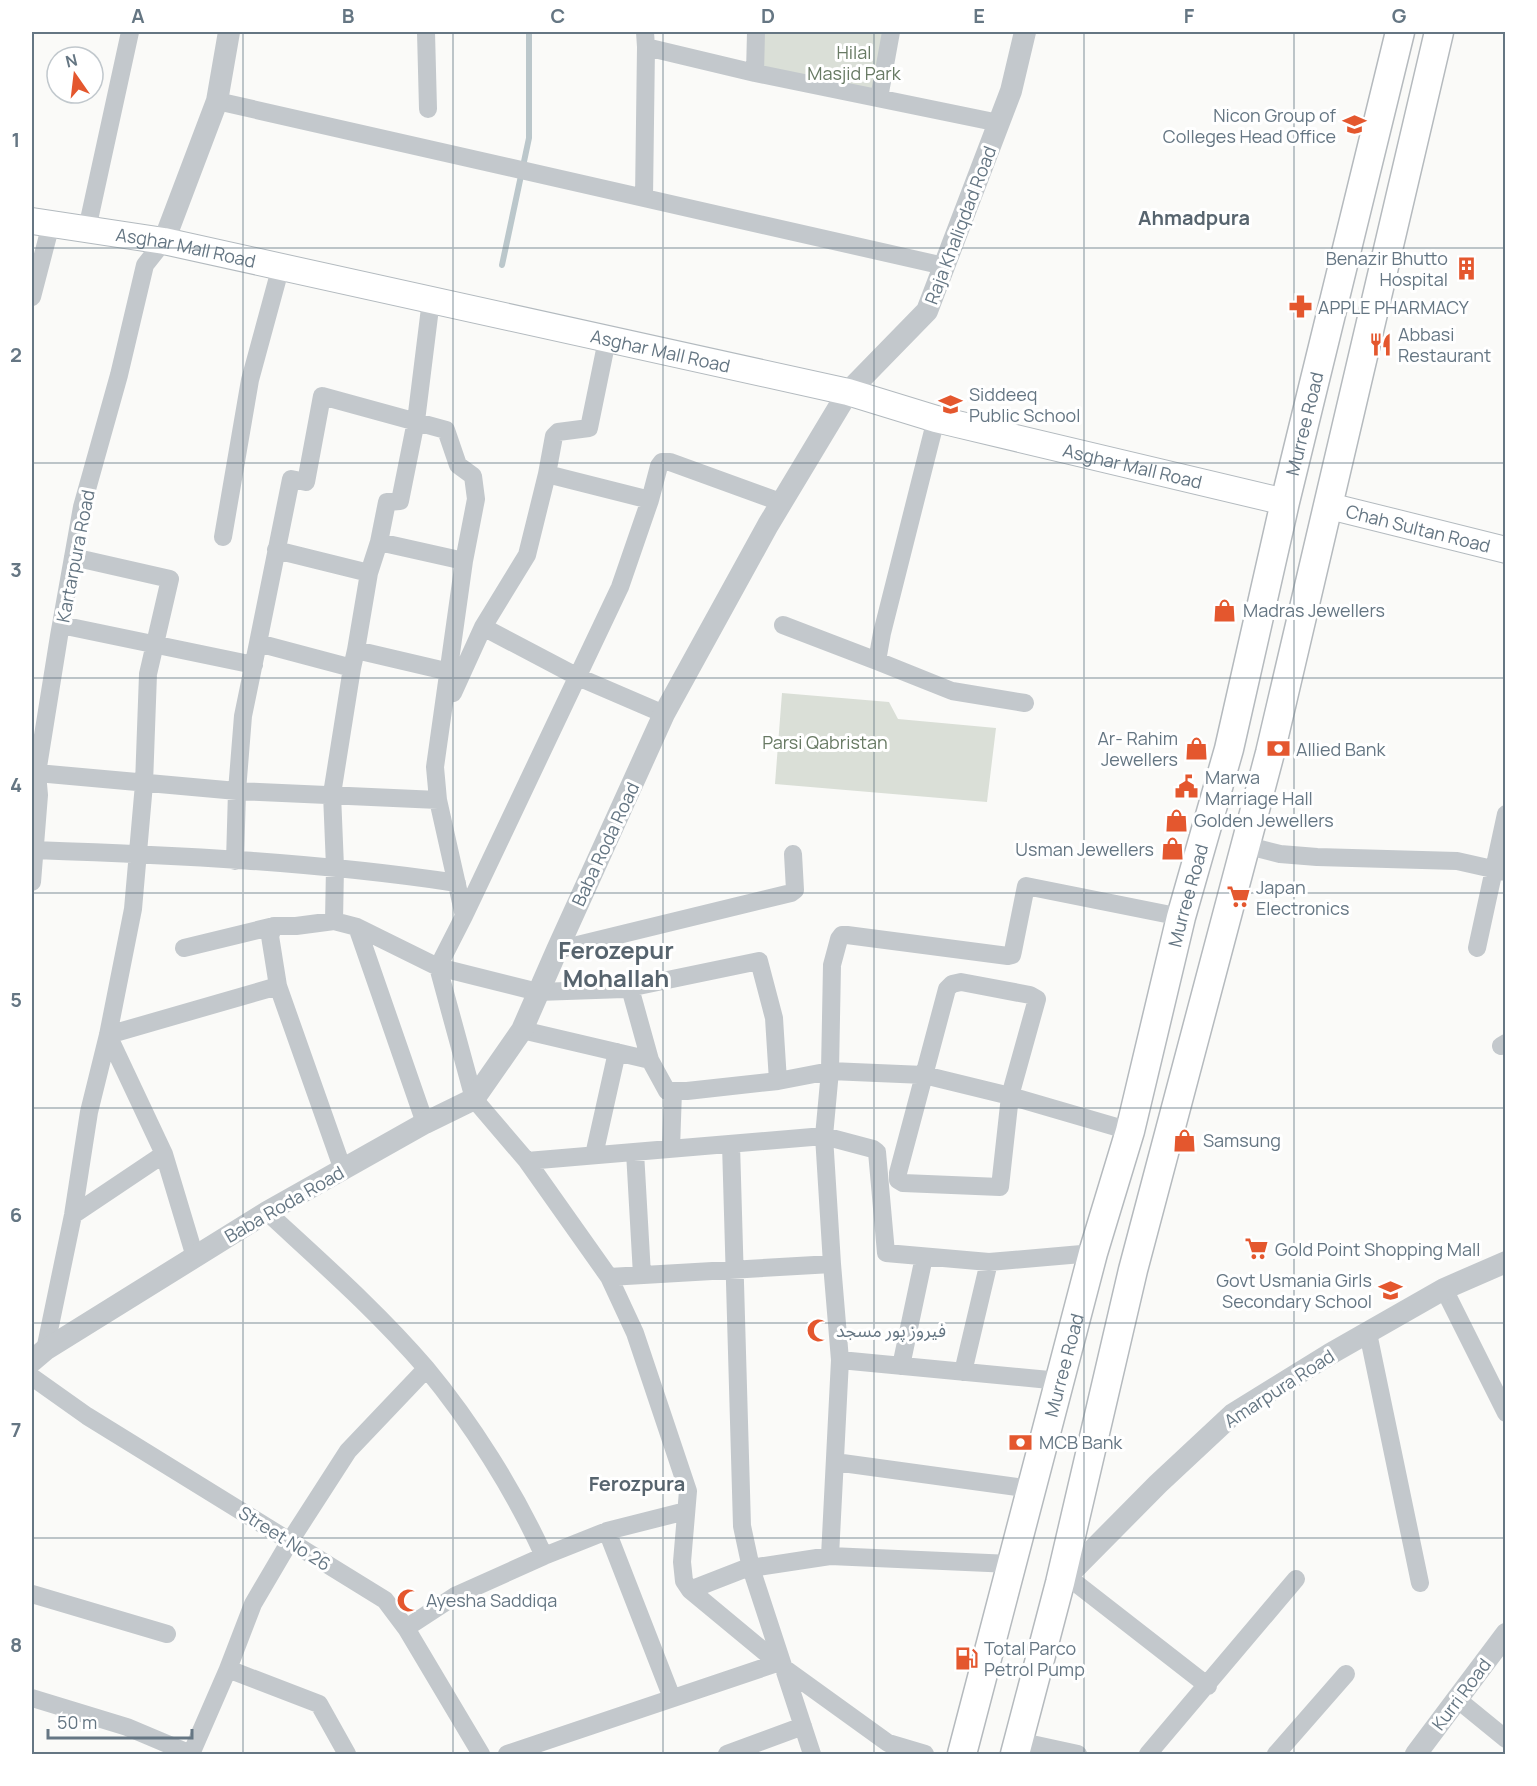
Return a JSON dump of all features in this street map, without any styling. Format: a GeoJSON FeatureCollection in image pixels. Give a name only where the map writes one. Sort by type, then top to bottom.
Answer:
{"type":"FeatureCollection","features":[{"type":"Feature","properties":{"kind":"main road","name":"Murree Road"},"geometry":{"type":"LineString","coordinates":[[962,1755],[1093,1252],[1130,1131],[1181,917],[1229,749],[1285,502],[1400,32]]}},
{"type":"Feature","properties":{"kind":"main road"},"geometry":{"type":"LineString","coordinates":[[1016,1748],[1064,1580],[1133,1270],[1270,753],[1439,32]]}},
{"type":"Feature","properties":{"kind":"main road","name":"Asghar Mall Road"},"geometry":{"type":"LineString","coordinates":[[41,222],[164,241],[848,392],[936,419],[1285,502]]}},
{"type":"Feature","properties":{"kind":"main road","name":"Chah Sultan Road"},"geometry":{"type":"LineString","coordinates":[[1329,506],[1506,550]]}},
{"type":"Feature","properties":{"kind":"street"},"geometry":{"type":"LineString","coordinates":[[87,229],[130,32]]}},
{"type":"Feature","properties":{"kind":"street"},"geometry":{"type":"LineString","coordinates":[[164,241],[218,101],[229,32]]}},
{"type":"Feature","properties":{"kind":"street"},"geometry":{"type":"LineString","coordinates":[[426,32],[428,109]]}},
{"type":"Feature","properties":{"kind":"street"},"geometry":{"type":"LineString","coordinates":[[755,73],[756,32]]}},
{"type":"Feature","properties":{"kind":"street"},"geometry":{"type":"LineString","coordinates":[[879,98],[891,32]]}},
{"type":"Feature","properties":{"kind":"street","name":"Raja Khaliqdad Road"},"geometry":{"type":"LineString","coordinates":[[848,392],[927,311],[1011,91],[1025,32]]}},
{"type":"Feature","properties":{"kind":"street"},"geometry":{"type":"LineString","coordinates":[[644,198],[645,39],[755,73],[999,123]]}},
{"type":"Feature","properties":{"kind":"street"},"geometry":{"type":"LineString","coordinates":[[218,101],[944,266]]}},
{"type":"Feature","properties":{"kind":"street"},"geometry":{"type":"LineString","coordinates":[[32,297],[41,222]]}},
{"type":"Feature","properties":{"kind":"street","name":"Kartarpura Road"},"geometry":{"type":"LineString","coordinates":[[32,882],[39,795],[37,773],[82,507],[118,375],[144,265],[164,241]]}},
{"type":"Feature","properties":{"kind":"street"},"geometry":{"type":"LineString","coordinates":[[223,537],[250,380],[281,266]]}},
{"type":"Feature","properties":{"kind":"street"},"geometry":{"type":"LineString","coordinates":[[334,921],[332,794],[369,573],[379,542],[387,502],[400,501],[416,421],[431,300]]}},
{"type":"Feature","properties":{"kind":"street"},"geometry":{"type":"LineString","coordinates":[[441,719],[483,627],[527,555],[554,436],[558,432],[589,428],[607,340]]}},
{"type":"Feature","properties":{"kind":"street","name":"Baba Roda Road"},"geometry":{"type":"LineString","coordinates":[[38,1356],[267,1212],[425,1123],[474,1099],[522,1030],[664,714],[768,525],[848,392]]}},
{"type":"Feature","properties":{"kind":"street"},"geometry":{"type":"LineString","coordinates":[[236,861],[237,791],[243,716],[291,479],[306,482],[322,396],[446,430],[458,465],[473,476],[476,499],[464,561],[435,767],[438,800],[464,916]]}},
{"type":"Feature","properties":{"kind":"street"},"geometry":{"type":"LineString","coordinates":[[877,661],[936,419]]}},
{"type":"Feature","properties":{"kind":"street"},"geometry":{"type":"LineString","coordinates":[[783,502],[670,462],[662,462],[658,466],[650,500],[620,587],[438,967],[474,1099],[527,1161],[609,1276],[635,1333],[688,1491],[682,1562],[684,1581],[690,1590],[780,1665],[888,1743],[925,1755]]}},
{"type":"Feature","properties":{"kind":"street"},"geometry":{"type":"LineString","coordinates":[[547,474],[650,500]]}},
{"type":"Feature","properties":{"kind":"street"},"geometry":{"type":"LineString","coordinates":[[379,542],[464,561]]}},
{"type":"Feature","properties":{"kind":"street"},"geometry":{"type":"LineString","coordinates":[[276,550],[369,573]]}},
{"type":"Feature","properties":{"kind":"street"},"geometry":{"type":"LineString","coordinates":[[38,1356],[73,1215],[89,1112],[108,1035],[133,909],[144,784],[148,674],[170,579],[73,557]]}},
{"type":"Feature","properties":{"kind":"street"},"geometry":{"type":"LineString","coordinates":[[61,625],[254,665]]}},
{"type":"Feature","properties":{"kind":"street"},"geometry":{"type":"LineString","coordinates":[[783,626],[952,691],[1025,703]]}},
{"type":"Feature","properties":{"kind":"street"},"geometry":{"type":"LineString","coordinates":[[483,627],[578,677],[664,714]]}},
{"type":"Feature","properties":{"kind":"street"},"geometry":{"type":"LineString","coordinates":[[258,643],[352,668]]}},
{"type":"Feature","properties":{"kind":"street"},"geometry":{"type":"LineString","coordinates":[[356,650],[450,672]]}},
{"type":"Feature","properties":{"kind":"street"},"geometry":{"type":"LineString","coordinates":[[37,773],[237,791],[438,800]]}},
{"type":"Feature","properties":{"kind":"street"},"geometry":{"type":"LineString","coordinates":[[1478,948],[1499,871],[1506,814]]}},
{"type":"Feature","properties":{"kind":"street"},"geometry":{"type":"LineString","coordinates":[[1245,845],[1280,854],[1317,857],[1456,861],[1499,871]]}},
{"type":"Feature","properties":{"kind":"street"},"geometry":{"type":"LineString","coordinates":[[34,850],[138,854],[334,867],[456,883]]}},
{"type":"Feature","properties":{"kind":"street"},"geometry":{"type":"LineString","coordinates":[[557,950],[791,893],[795,890],[796,885],[792,854]]}},
{"type":"Feature","properties":{"kind":"street"},"geometry":{"type":"LineString","coordinates":[[831,1556],[840,1360],[824,1136],[830,1071],[832,965],[839,939],[842,935],[1012,955],[1026,886],[1181,917]]}},
{"type":"Feature","properties":{"kind":"street"},"geometry":{"type":"LineString","coordinates":[[184,948],[274,926],[296,926],[334,921],[357,927],[438,967],[538,992],[630,988],[759,961],[774,1018],[778,1081]]}},
{"type":"Feature","properties":{"kind":"street"},"geometry":{"type":"LineString","coordinates":[[274,926],[270,936],[278,986],[343,1170]]}},
{"type":"Feature","properties":{"kind":"street"},"geometry":{"type":"LineString","coordinates":[[357,927],[425,1123]]}},
{"type":"Feature","properties":{"kind":"street"},"geometry":{"type":"LineString","coordinates":[[960,982],[1030,995],[1037,999],[1010,1096],[1000,1187],[903,1183],[898,1180],[947,989],[952,984],[960,982]]}},
{"type":"Feature","properties":{"kind":"street"},"geometry":{"type":"LineString","coordinates":[[108,1035],[278,986]]}},
{"type":"Feature","properties":{"kind":"street"},"geometry":{"type":"LineString","coordinates":[[630,988],[650,1060],[656,1067],[667,1091],[778,1081],[830,1071],[924,1075],[1010,1096],[1130,1131]]}},
{"type":"Feature","properties":{"kind":"street"},"geometry":{"type":"LineString","coordinates":[[522,1030],[650,1060]]}},
{"type":"Feature","properties":{"kind":"street"},"geometry":{"type":"LineString","coordinates":[[108,1035],[164,1154],[195,1257]]}},
{"type":"Feature","properties":{"kind":"street"},"geometry":{"type":"LineString","coordinates":[[594,1155],[617,1052]]}},
{"type":"Feature","properties":{"kind":"street"},"geometry":{"type":"LineString","coordinates":[[671,1149],[673,1091]]}},
{"type":"Feature","properties":{"kind":"street"},"geometry":{"type":"LineString","coordinates":[[527,1161],[824,1136],[877,1152],[886,1253],[989,1262],[1093,1252]]}},
{"type":"Feature","properties":{"kind":"street"},"geometry":{"type":"LineString","coordinates":[[731,1144],[742,1526],[751,1568],[780,1665],[812,1755]]}},
{"type":"Feature","properties":{"kind":"street"},"geometry":{"type":"LineString","coordinates":[[635,1152],[642,1275]]}},
{"type":"Feature","properties":{"kind":"street"},"geometry":{"type":"LineString","coordinates":[[73,1215],[164,1154]]}},
{"type":"Feature","properties":{"kind":"street"},"geometry":{"type":"LineString","coordinates":[[267,1212],[365,1302],[426,1369],[472,1431],[507,1486],[525,1516],[544,1556]]}},
{"type":"Feature","properties":{"kind":"street"},"geometry":{"type":"LineString","coordinates":[[901,1366],[924,1257]]}},
{"type":"Feature","properties":{"kind":"street"},"geometry":{"type":"LineString","coordinates":[[963,1372],[989,1262]]}},
{"type":"Feature","properties":{"kind":"street","name":"Amarpura Road"},"geometry":{"type":"LineString","coordinates":[[1064,1580],[1158,1484],[1233,1414],[1330,1354],[1444,1289],[1506,1262]]}},
{"type":"Feature","properties":{"kind":"street"},"geometry":{"type":"LineString","coordinates":[[609,1276],[832,1264]]}},
{"type":"Feature","properties":{"kind":"street"},"geometry":{"type":"LineString","coordinates":[[1444,1289],[1506,1413]]}},
{"type":"Feature","properties":{"kind":"street"},"geometry":{"type":"LineString","coordinates":[[1368,1333],[1420,1583]]}},
{"type":"Feature","properties":{"kind":"street"},"geometry":{"type":"LineString","coordinates":[[840,1360],[1060,1381]]}},
{"type":"Feature","properties":{"kind":"street"},"geometry":{"type":"LineString","coordinates":[[32,1698],[127,1727],[191,1754],[253,1604],[290,1541],[348,1452],[426,1369]]}},
{"type":"Feature","properties":{"kind":"street","name":"Street No 26"},"geometry":{"type":"LineString","coordinates":[[32,1377],[87,1416],[385,1600],[406,1629],[481,1755]]}},
{"type":"Feature","properties":{"kind":"street"},"geometry":{"type":"LineString","coordinates":[[835,1462],[1031,1489]]}},
{"type":"Feature","properties":{"kind":"street"},"geometry":{"type":"LineString","coordinates":[[406,1629],[455,1596],[544,1556],[607,1531],[686,1511]]}},
{"type":"Feature","properties":{"kind":"street"},"geometry":{"type":"LineString","coordinates":[[607,1531],[672,1698]]}},
{"type":"Feature","properties":{"kind":"street"},"geometry":{"type":"LineString","coordinates":[[690,1590],[751,1568],[831,1556],[1011,1564]]}},
{"type":"Feature","properties":{"kind":"street"},"geometry":{"type":"LineString","coordinates":[[1148,1755],[1296,1579]]}},
{"type":"Feature","properties":{"kind":"street"},"geometry":{"type":"LineString","coordinates":[[1064,1580],[1208,1686]]}},
{"type":"Feature","properties":{"kind":"street"},"geometry":{"type":"LineString","coordinates":[[32,1597],[167,1634]]}},
{"type":"Feature","properties":{"kind":"street","name":"Kurri Road"},"geometry":{"type":"LineString","coordinates":[[1416,1755],[1506,1634]]}},
{"type":"Feature","properties":{"kind":"street"},"geometry":{"type":"LineString","coordinates":[[507,1755],[672,1698],[780,1665]]}},
{"type":"Feature","properties":{"kind":"street"},"geometry":{"type":"LineString","coordinates":[[228,1669],[319,1704],[347,1755]]}},
{"type":"Feature","properties":{"kind":"street"},"geometry":{"type":"LineString","coordinates":[[1276,1755],[1347,1674]]}},
{"type":"Feature","properties":{"kind":"street"},"geometry":{"type":"LineString","coordinates":[[1457,1699],[1506,1739]]}},
{"type":"Feature","properties":{"kind":"street"},"geometry":{"type":"LineString","coordinates":[[727,1755],[802,1726]]}},
{"type":"Feature","properties":{"kind":"street"},"geometry":{"type":"LineString","coordinates":[[1016,1748],[1078,1755]]}},
{"type":"Feature","properties":{"kind":"green space","name":"Hilal Masjid Park"},"geometry":{"type":"Polygon","coordinates":[[[756,32],[891,32],[879,98],[755,73],[756,32]]]}},
{"type":"Feature","properties":{"kind":"green space","name":"Parsi Qabristan"},"geometry":{"type":"Polygon","coordinates":[[[782,693],[889,702],[898,719],[996,728],[987,802],[775,784],[782,693]]]}},
{"type":"Feature","properties":{"kind":"waterway"},"geometry":{"type":"LineString","coordinates":[[502,265],[529,138],[529,32]]}},
{"type":"Feature","properties":{"kind":"place","name":"Nicon Group of Colleges Head Office"},"geometry":{"type":"Point","coordinates":[1354,125]}},
{"type":"Feature","properties":{"kind":"place","name":"Benazir Bhutto Hospital"},"geometry":{"type":"Point","coordinates":[1466,268]}},
{"type":"Feature","properties":{"kind":"place","name":"APPLE PHARMACY"},"geometry":{"type":"Point","coordinates":[1300,307]}},
{"type":"Feature","properties":{"kind":"place","name":"Abbasi Restaurant"},"geometry":{"type":"Point","coordinates":[1380,344]}},
{"type":"Feature","properties":{"kind":"place","name":"Siddeeq Public School"},"geometry":{"type":"Point","coordinates":[951,404]}},
{"type":"Feature","properties":{"kind":"place","name":"Madras Jewellers"},"geometry":{"type":"Point","coordinates":[1225,610]}},
{"type":"Feature","properties":{"kind":"place","name":"Ar- Rahim Jewellers"},"geometry":{"type":"Point","coordinates":[1196,748]}},
{"type":"Feature","properties":{"kind":"place","name":"Allied Bank"},"geometry":{"type":"Point","coordinates":[1278,749]}},
{"type":"Feature","properties":{"kind":"place","name":"Marwa Marriage Hall"},"geometry":{"type":"Point","coordinates":[1187,787]}},
{"type":"Feature","properties":{"kind":"place","name":"Golden Jewellers"},"geometry":{"type":"Point","coordinates":[1176,820]}},
{"type":"Feature","properties":{"kind":"place","name":"Usman Jewellers"},"geometry":{"type":"Point","coordinates":[1172,849]}},
{"type":"Feature","properties":{"kind":"place","name":"Japan Electronics"},"geometry":{"type":"Point","coordinates":[1238,897]}},
{"type":"Feature","properties":{"kind":"place","name":"Samsung"},"geometry":{"type":"Point","coordinates":[1185,1140]}},
{"type":"Feature","properties":{"kind":"place","name":"Gold Point Shopping Mall"},"geometry":{"type":"Point","coordinates":[1257,1249]}},
{"type":"Feature","properties":{"kind":"place","name":"Govt Usmania Girls Secondary School"},"geometry":{"type":"Point","coordinates":[1390,1290]}},
{"type":"Feature","properties":{"kind":"place","name":"فیروز پور مسجد"},"geometry":{"type":"Point","coordinates":[818,1330]}},
{"type":"Feature","properties":{"kind":"place","name":"MCB Bank"},"geometry":{"type":"Point","coordinates":[1021,1442]}},
{"type":"Feature","properties":{"kind":"place","name":"Ayesha Saddiqa"},"geometry":{"type":"Point","coordinates":[408,1600]}},
{"type":"Feature","properties":{"kind":"place","name":"Total Parco Petrol Pump"},"geometry":{"type":"Point","coordinates":[966,1658]}},
{"type":"Feature","properties":{"kind":"district","name":"Ahmadpura"},"geometry":{"type":"Point","coordinates":[1194,217]}},
{"type":"Feature","properties":{"kind":"district","name":"Ferozepur Mohallah"},"geometry":{"type":"Point","coordinates":[616,963]}},
{"type":"Feature","properties":{"kind":"district","name":"Ferozpura"},"geometry":{"type":"Point","coordinates":[637,1483]}}]}
